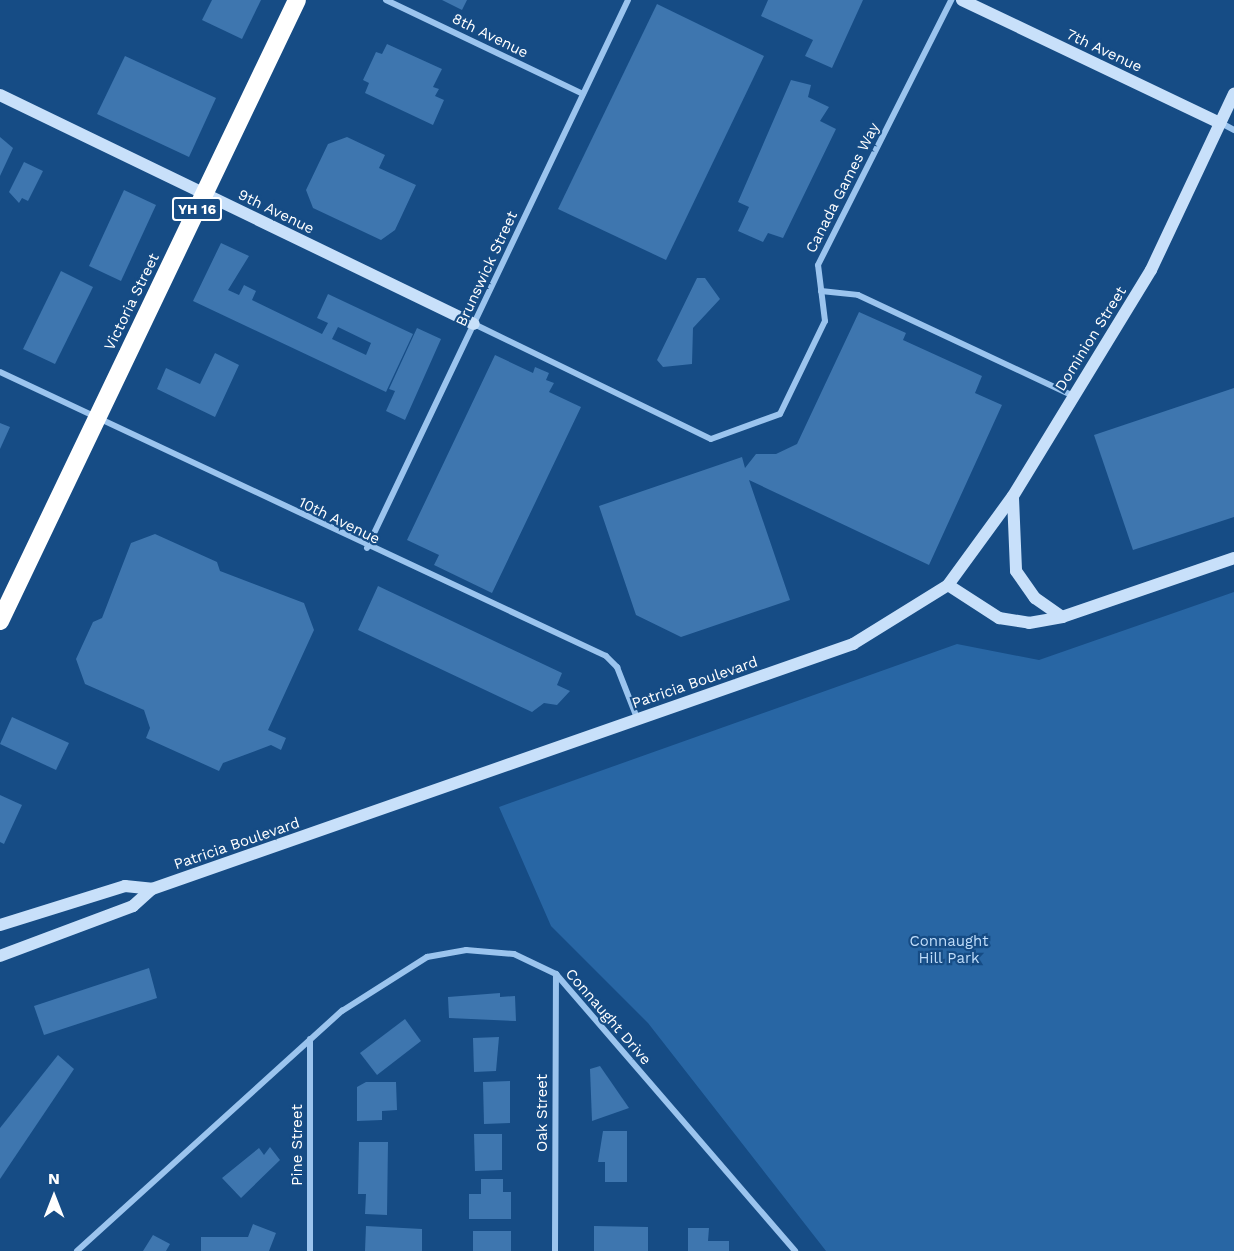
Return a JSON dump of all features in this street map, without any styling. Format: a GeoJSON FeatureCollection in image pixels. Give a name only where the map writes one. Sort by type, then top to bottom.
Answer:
{"type":"FeatureCollection","features":[{"type":"Feature","properties":{"kind":"highway","name":"Victoria Street"},"geometry":{"type":"LineString","coordinates":[[0,621],[297,0]]}},
{"type":"Feature","properties":{"kind":"main road","name":"7th Avenue"},"geometry":{"type":"LineString","coordinates":[[962,0],[1220,123]]}},
{"type":"Feature","properties":{"kind":"main road","name":"Dominion Street"},"geometry":{"type":"LineString","coordinates":[[948,585],[1013,496],[1151,270],[1234,94]]}},
{"type":"Feature","properties":{"kind":"main road","name":"9th Avenue"},"geometry":{"type":"LineString","coordinates":[[0,96],[474,324]]}},
{"type":"Feature","properties":{"kind":"main road"},"geometry":{"type":"LineString","coordinates":[[1013,496],[1016,571],[1035,598],[1062,617]]}},
{"type":"Feature","properties":{"kind":"main road"},"geometry":{"type":"LineString","coordinates":[[948,585],[999,618],[1029,623],[1062,617],[1234,558]]}},
{"type":"Feature","properties":{"kind":"main road","name":"Patricia Boulevard"},"geometry":{"type":"LineString","coordinates":[[0,956],[133,906],[152,889],[853,644],[948,585]]}},
{"type":"Feature","properties":{"kind":"main road","name":"Patricia Boulevard"},"geometry":{"type":"LineString","coordinates":[[0,924],[125,886],[152,889]]}},
{"type":"Feature","properties":{"kind":"street","name":"8th Avenue"},"geometry":{"type":"LineString","coordinates":[[386,0],[583,94]]}},
{"type":"Feature","properties":{"kind":"street","name":"Brunswick Street"},"geometry":{"type":"LineString","coordinates":[[367,548],[628,0]]}},
{"type":"Feature","properties":{"kind":"street","name":"Canada Games Way"},"geometry":{"type":"LineString","coordinates":[[474,324],[711,439],[780,414],[825,321],[818,265],[951,0]]}},
{"type":"Feature","properties":{"kind":"street","name":"7th Avenue"},"geometry":{"type":"LineString","coordinates":[[1220,123],[1234,130]]}},
{"type":"Feature","properties":{"kind":"street"},"geometry":{"type":"LineString","coordinates":[[821,291],[858,295],[1074,396]]}},
{"type":"Feature","properties":{"kind":"street","name":"10th Avenue"},"geometry":{"type":"LineString","coordinates":[[0,372],[367,548],[606,656],[617,667],[637,718]]}},
{"type":"Feature","properties":{"kind":"street","name":"Connaught Drive"},"geometry":{"type":"LineString","coordinates":[[76,1251],[342,1011],[427,957],[466,951],[514,954],[556,974],[795,1251]]}},
{"type":"Feature","properties":{"kind":"street","name":"Oak Street"},"geometry":{"type":"LineString","coordinates":[[555,1251],[556,974]]}},
{"type":"Feature","properties":{"kind":"street","name":"Pine Street"},"geometry":{"type":"LineString","coordinates":[[310,1040],[310,1251]]}},
{"type":"Feature","properties":{"kind":"green space","name":"Connaught Hill Park"},"geometry":{"type":"Polygon","coordinates":[[[1234,592],[1234,1251],[826,1251],[648,1023],[551,926],[499,807],[957,644],[1039,660],[1234,592]]]}},
{"type":"Feature","properties":{"kind":"building"},"geometry":{"type":"Polygon","coordinates":[[[212,0],[261,0],[242,39],[202,20],[212,0]]]}},
{"type":"Feature","properties":{"kind":"building"},"geometry":{"type":"Polygon","coordinates":[[[442,0],[467,0],[462,10],[442,0]]]}},
{"type":"Feature","properties":{"kind":"building"},"geometry":{"type":"Polygon","coordinates":[[[768,0],[863,0],[832,68],[805,56],[813,40],[761,16],[768,0]]]}},
{"type":"Feature","properties":{"kind":"building"},"geometry":{"type":"Polygon","coordinates":[[[657,4],[764,56],[666,260],[558,209],[657,4]]]}},
{"type":"Feature","properties":{"kind":"building"},"geometry":{"type":"Polygon","coordinates":[[[387,44],[442,69],[433,87],[439,89],[435,96],[444,100],[433,125],[365,93],[369,83],[363,80],[376,52],[382,54],[387,44]]]}},
{"type":"Feature","properties":{"kind":"building"},"geometry":{"type":"Polygon","coordinates":[[[125,56],[216,98],[189,157],[97,114],[125,56]]]}},
{"type":"Feature","properties":{"kind":"building"},"geometry":{"type":"Polygon","coordinates":[[[791,80],[811,85],[808,97],[829,107],[820,121],[836,129],[783,238],[768,233],[763,242],[738,231],[749,207],[738,202],[791,80]]]}},
{"type":"Feature","properties":{"kind":"building"},"geometry":{"type":"Polygon","coordinates":[[[0,137],[13,148],[0,176],[0,137]]]}},
{"type":"Feature","properties":{"kind":"building"},"geometry":{"type":"Polygon","coordinates":[[[347,137],[385,155],[379,168],[416,185],[395,230],[381,240],[313,208],[306,190],[328,144],[347,137]]]}},
{"type":"Feature","properties":{"kind":"building"},"geometry":{"type":"Polygon","coordinates":[[[24,162],[43,171],[28,201],[22,198],[19,203],[9,192],[24,162]]]}},
{"type":"Feature","properties":{"kind":"building"},"geometry":{"type":"Polygon","coordinates":[[[124,190],[156,205],[121,281],[89,266],[124,190]]]}},
{"type":"Feature","properties":{"kind":"building"},"geometry":{"type":"Polygon","coordinates":[[[221,243],[249,256],[228,290],[239,295],[244,285],[256,291],[252,300],[322,334],[328,323],[317,318],[328,294],[413,334],[386,392],[193,301],[221,243]],[[338,327],[332,339],[366,355],[371,343],[338,327]]]}},
{"type":"Feature","properties":{"kind":"building"},"geometry":{"type":"Polygon","coordinates":[[[61,271],[93,287],[55,364],[23,349],[61,271]]]}},
{"type":"Feature","properties":{"kind":"building"},"geometry":{"type":"Polygon","coordinates":[[[697,278],[705,278],[720,299],[693,328],[692,364],[663,367],[657,360],[697,278]]]}},
{"type":"Feature","properties":{"kind":"building"},"geometry":{"type":"Polygon","coordinates":[[[859,312],[906,333],[903,340],[982,376],[975,393],[1002,405],[929,565],[749,480],[790,600],[681,637],[636,615],[599,506],[742,457],[745,468],[756,454],[776,454],[797,444],[859,312]]]}},
{"type":"Feature","properties":{"kind":"building"},"geometry":{"type":"Polygon","coordinates":[[[417,328],[441,339],[405,420],[386,411],[395,391],[389,389],[417,328]]]}},
{"type":"Feature","properties":{"kind":"building"},"geometry":{"type":"Polygon","coordinates":[[[215,353],[239,365],[215,417],[157,389],[166,368],[200,384],[215,353]]]}},
{"type":"Feature","properties":{"kind":"building"},"geometry":{"type":"Polygon","coordinates":[[[495,355],[533,373],[535,367],[549,373],[546,380],[554,383],[549,392],[581,407],[492,593],[434,565],[439,555],[407,540],[495,355]]]}},
{"type":"Feature","properties":{"kind":"building"},"geometry":{"type":"Polygon","coordinates":[[[1234,388],[1234,517],[1133,550],[1094,435],[1234,388]]]}},
{"type":"Feature","properties":{"kind":"building"},"geometry":{"type":"Polygon","coordinates":[[[0,423],[10,427],[0,449],[0,423]]]}},
{"type":"Feature","properties":{"kind":"building"},"geometry":{"type":"Polygon","coordinates":[[[155,534],[217,562],[220,571],[304,603],[314,630],[268,730],[286,738],[281,750],[271,745],[223,763],[219,771],[146,738],[150,728],[144,710],[85,684],[76,659],[93,622],[102,618],[131,543],[155,534]]]}},
{"type":"Feature","properties":{"kind":"building"},"geometry":{"type":"Polygon","coordinates":[[[378,586],[562,673],[557,685],[570,691],[557,705],[544,703],[532,712],[358,630],[378,586]]]}},
{"type":"Feature","properties":{"kind":"building"},"geometry":{"type":"Polygon","coordinates":[[[12,717],[69,743],[56,770],[0,744],[12,717]]]}},
{"type":"Feature","properties":{"kind":"building"},"geometry":{"type":"Polygon","coordinates":[[[0,795],[22,805],[4,844],[0,842],[0,795]]]}},
{"type":"Feature","properties":{"kind":"building"},"geometry":{"type":"Polygon","coordinates":[[[149,968],[157,998],[44,1035],[34,1006],[149,968]]]}},
{"type":"Feature","properties":{"kind":"building"},"geometry":{"type":"Polygon","coordinates":[[[500,993],[500,997],[515,996],[516,1021],[449,1018],[448,997],[500,993]]]}},
{"type":"Feature","properties":{"kind":"building"},"geometry":{"type":"Polygon","coordinates":[[[405,1019],[421,1041],[377,1075],[360,1053],[405,1019]]]}},
{"type":"Feature","properties":{"kind":"building"},"geometry":{"type":"Polygon","coordinates":[[[499,1037],[496,1071],[474,1072],[473,1038],[499,1037]]]}},
{"type":"Feature","properties":{"kind":"building"},"geometry":{"type":"Polygon","coordinates":[[[58,1055],[74,1069],[0,1179],[0,1128],[58,1055]]]}},
{"type":"Feature","properties":{"kind":"building"},"geometry":{"type":"Polygon","coordinates":[[[600,1066],[629,1108],[592,1121],[590,1069],[600,1066]]]}},
{"type":"Feature","properties":{"kind":"building"},"geometry":{"type":"Polygon","coordinates":[[[510,1081],[510,1123],[484,1124],[483,1082],[510,1081]]]}},
{"type":"Feature","properties":{"kind":"building"},"geometry":{"type":"Polygon","coordinates":[[[366,1082],[396,1082],[397,1110],[382,1111],[382,1120],[357,1121],[357,1087],[366,1082]]]}},
{"type":"Feature","properties":{"kind":"building"},"geometry":{"type":"Polygon","coordinates":[[[603,1131],[627,1131],[627,1182],[605,1182],[605,1162],[598,1162],[603,1131]]]}},
{"type":"Feature","properties":{"kind":"building"},"geometry":{"type":"Polygon","coordinates":[[[474,1134],[502,1134],[502,1170],[475,1171],[474,1134]]]}},
{"type":"Feature","properties":{"kind":"building"},"geometry":{"type":"Polygon","coordinates":[[[359,1142],[388,1142],[387,1215],[365,1214],[366,1194],[358,1194],[359,1142]]]}},
{"type":"Feature","properties":{"kind":"building"},"geometry":{"type":"Polygon","coordinates":[[[270,1147],[280,1160],[241,1198],[222,1178],[259,1148],[264,1155],[270,1147]]]}},
{"type":"Feature","properties":{"kind":"building"},"geometry":{"type":"Polygon","coordinates":[[[481,1179],[503,1179],[503,1192],[511,1192],[511,1219],[469,1219],[469,1194],[481,1194],[481,1179]]]}},
{"type":"Feature","properties":{"kind":"building"},"geometry":{"type":"Polygon","coordinates":[[[253,1224],[276,1233],[269,1251],[201,1251],[201,1237],[248,1237],[253,1224]]]}},
{"type":"Feature","properties":{"kind":"building"},"geometry":{"type":"Polygon","coordinates":[[[366,1226],[422,1229],[422,1251],[365,1251],[366,1226]]]}},
{"type":"Feature","properties":{"kind":"building"},"geometry":{"type":"Polygon","coordinates":[[[594,1226],[648,1227],[648,1251],[594,1251],[594,1226]]]}},
{"type":"Feature","properties":{"kind":"building"},"geometry":{"type":"Polygon","coordinates":[[[688,1228],[709,1228],[708,1241],[729,1241],[729,1251],[688,1251],[688,1228]]]}},
{"type":"Feature","properties":{"kind":"building"},"geometry":{"type":"Polygon","coordinates":[[[473,1231],[511,1231],[511,1251],[473,1251],[473,1231]]]}},
{"type":"Feature","properties":{"kind":"building"},"geometry":{"type":"Polygon","coordinates":[[[153,1235],[170,1244],[166,1251],[143,1251],[153,1235]]]}}]}
